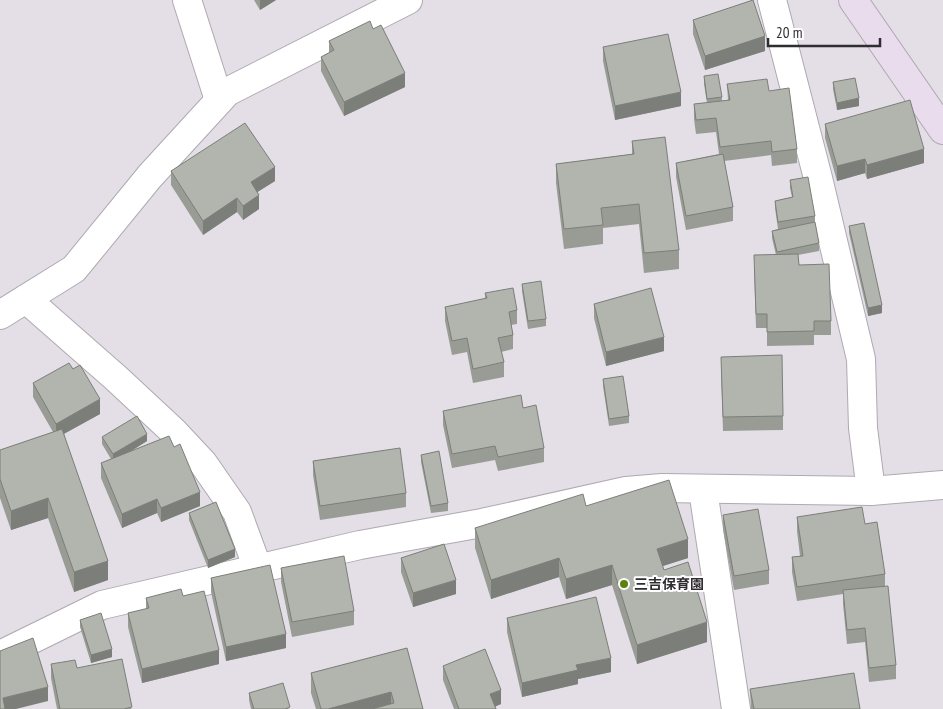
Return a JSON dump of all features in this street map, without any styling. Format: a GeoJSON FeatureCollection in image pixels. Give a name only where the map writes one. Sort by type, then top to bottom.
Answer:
{"type":"FeatureCollection","features":[{"type":"Feature","properties":{"kind":"main road"},"geometry":{"type":"LineString","coordinates":[[853,0],[943,130]]}},
{"type":"Feature","properties":{"kind":"street"},"geometry":{"type":"LineString","coordinates":[[187,0],[219,100]]}},
{"type":"Feature","properties":{"kind":"street"},"geometry":{"type":"LineString","coordinates":[[0,315],[74,269],[150,176],[227,92],[408,0]]}},
{"type":"Feature","properties":{"kind":"street"},"geometry":{"type":"LineString","coordinates":[[772,0],[818,178],[861,359],[863,428],[872,491]]}},
{"type":"Feature","properties":{"kind":"street"},"geometry":{"type":"LineString","coordinates":[[26,299],[123,384],[174,432],[203,463],[237,512],[258,569]]}},
{"type":"Feature","properties":{"kind":"street"},"geometry":{"type":"LineString","coordinates":[[0,655],[102,605],[360,545],[482,523],[626,491],[662,488],[872,491],[943,485]]}},
{"type":"Feature","properties":{"kind":"street"},"geometry":{"type":"LineString","coordinates":[[703,490],[736,709]]}},
{"type":"Feature","properties":{"kind":"building"},"geometry":{"type":"Polygon","coordinates":[[[753,0],[765,36],[705,56],[693,20],[753,0]]]}},
{"type":"Feature","properties":{"kind":"building"},"geometry":{"type":"Polygon","coordinates":[[[370,21],[373,29],[381,25],[405,73],[344,102],[321,57],[334,50],[329,41],[370,21]]]}},
{"type":"Feature","properties":{"kind":"building"},"geometry":{"type":"Polygon","coordinates":[[[668,34],[681,92],[615,106],[603,47],[668,34]]]}},
{"type":"Feature","properties":{"kind":"building"},"geometry":{"type":"Polygon","coordinates":[[[718,74],[722,97],[707,99],[704,76],[718,74]]]}},
{"type":"Feature","properties":{"kind":"building"},"geometry":{"type":"Polygon","coordinates":[[[855,78],[859,98],[837,103],[833,82],[855,78]]]}},
{"type":"Feature","properties":{"kind":"building"},"geometry":{"type":"Polygon","coordinates":[[[767,79],[769,91],[789,88],[797,149],[772,152],[771,141],[720,147],[716,118],[696,120],[694,104],[730,100],[727,84],[767,79]]]}},
{"type":"Feature","properties":{"kind":"building"},"geometry":{"type":"Polygon","coordinates":[[[910,100],[924,149],[867,165],[865,159],[837,166],[825,124],[910,100]]]}},
{"type":"Feature","properties":{"kind":"building"},"geometry":{"type":"Polygon","coordinates":[[[245,123],[275,167],[251,182],[259,195],[243,206],[237,198],[203,221],[171,171],[245,123]]]}},
{"type":"Feature","properties":{"kind":"building"},"geometry":{"type":"Polygon","coordinates":[[[665,137],[679,250],[644,253],[639,204],[601,208],[603,225],[564,229],[556,164],[634,154],[632,141],[665,137]]]}},
{"type":"Feature","properties":{"kind":"building"},"geometry":{"type":"Polygon","coordinates":[[[723,154],[733,207],[686,216],[676,163],[723,154]]]}},
{"type":"Feature","properties":{"kind":"building"},"geometry":{"type":"Polygon","coordinates":[[[808,177],[815,216],[778,222],[775,201],[793,197],[790,180],[808,177]]]}},
{"type":"Feature","properties":{"kind":"building"},"geometry":{"type":"Polygon","coordinates":[[[815,222],[819,243],[777,252],[772,231],[815,222]]]}},
{"type":"Feature","properties":{"kind":"building"},"geometry":{"type":"Polygon","coordinates":[[[864,223],[882,305],[868,308],[849,226],[864,223]]]}},
{"type":"Feature","properties":{"kind":"building"},"geometry":{"type":"Polygon","coordinates":[[[798,254],[799,265],[829,264],[831,321],[814,321],[814,331],[767,332],[767,314],[756,314],[754,255],[798,254]]]}},
{"type":"Feature","properties":{"kind":"building"},"geometry":{"type":"Polygon","coordinates":[[[541,281],[546,319],[528,321],[522,284],[541,281]]]}},
{"type":"Feature","properties":{"kind":"building"},"geometry":{"type":"Polygon","coordinates":[[[513,288],[517,310],[509,312],[513,335],[498,338],[504,362],[473,369],[467,338],[452,341],[445,307],[487,298],[485,293],[513,288]]]}},
{"type":"Feature","properties":{"kind":"building"},"geometry":{"type":"Polygon","coordinates":[[[651,288],[664,337],[606,352],[594,304],[651,288]]]}},
{"type":"Feature","properties":{"kind":"building"},"geometry":{"type":"Polygon","coordinates":[[[782,355],[783,416],[723,417],[721,357],[782,355]]]}},
{"type":"Feature","properties":{"kind":"building"},"geometry":{"type":"Polygon","coordinates":[[[69,363],[73,369],[80,365],[100,399],[56,424],[33,383],[69,363]]]}},
{"type":"Feature","properties":{"kind":"building"},"geometry":{"type":"Polygon","coordinates":[[[623,376],[629,416],[609,419],[603,379],[623,376]]]}},
{"type":"Feature","properties":{"kind":"building"},"geometry":{"type":"Polygon","coordinates":[[[521,395],[523,408],[536,405],[544,448],[498,457],[495,446],[452,454],[443,411],[521,395]]]}},
{"type":"Feature","properties":{"kind":"building"},"geometry":{"type":"Polygon","coordinates":[[[137,416],[147,434],[113,454],[102,437],[137,416]]]}},
{"type":"Feature","properties":{"kind":"building"},"geometry":{"type":"Polygon","coordinates":[[[62,429],[108,561],[74,572],[48,498],[11,511],[0,479],[0,450],[62,429]]]}},
{"type":"Feature","properties":{"kind":"building"},"geometry":{"type":"Polygon","coordinates":[[[169,436],[174,447],[180,444],[200,492],[161,508],[157,499],[122,514],[101,463],[169,436]]]}},
{"type":"Feature","properties":{"kind":"building"},"geometry":{"type":"Polygon","coordinates":[[[400,448],[406,493],[320,506],[313,461],[400,448]]]}},
{"type":"Feature","properties":{"kind":"building"},"geometry":{"type":"Polygon","coordinates":[[[439,451],[448,503],[431,506],[421,455],[439,451]]]}},
{"type":"Feature","properties":{"kind":"building"},"geometry":{"type":"Polygon","coordinates":[[[669,480],[688,539],[657,549],[664,570],[688,562],[707,622],[637,645],[612,565],[566,579],[559,558],[491,580],[475,528],[583,494],[586,506],[669,480]]]}},
{"type":"Feature","properties":{"kind":"building"},"geometry":{"type":"Polygon","coordinates":[[[216,502],[235,549],[208,560],[189,513],[216,502]]]}},
{"type":"Feature","properties":{"kind":"building"},"geometry":{"type":"Polygon","coordinates":[[[862,507],[865,524],[877,522],[885,574],[797,587],[792,557],[803,556],[797,517],[862,507]]]}},
{"type":"Feature","properties":{"kind":"building"},"geometry":{"type":"Polygon","coordinates":[[[758,509],[769,570],[734,576],[723,515],[758,509]]]}},
{"type":"Feature","properties":{"kind":"building"},"geometry":{"type":"Polygon","coordinates":[[[444,544],[456,580],[413,593],[401,558],[444,544]]]}},
{"type":"Feature","properties":{"kind":"building"},"geometry":{"type":"Polygon","coordinates":[[[344,556],[354,611],[292,622],[281,568],[344,556]]]}},
{"type":"Feature","properties":{"kind":"building"},"geometry":{"type":"Polygon","coordinates":[[[270,565],[286,634],[226,647],[211,578],[270,565]]]}},
{"type":"Feature","properties":{"kind":"building"},"geometry":{"type":"Polygon","coordinates":[[[888,586],[896,665],[869,668],[865,628],[847,630],[843,590],[888,586]]]}},
{"type":"Feature","properties":{"kind":"building"},"geometry":{"type":"Polygon","coordinates":[[[181,589],[183,596],[204,591],[219,650],[142,669],[128,613],[149,608],[146,598],[181,589]]]}},
{"type":"Feature","properties":{"kind":"building"},"geometry":{"type":"Polygon","coordinates":[[[596,597],[611,658],[576,665],[578,670],[522,683],[507,618],[596,597]]]}},
{"type":"Feature","properties":{"kind":"building"},"geometry":{"type":"Polygon","coordinates":[[[101,613],[112,649],[91,655],[80,620],[101,613]]]}},
{"type":"Feature","properties":{"kind":"building"},"geometry":{"type":"Polygon","coordinates":[[[33,638],[48,687],[3,698],[5,709],[0,709],[0,651],[33,638]]]}},
{"type":"Feature","properties":{"kind":"building"},"geometry":{"type":"Polygon","coordinates":[[[407,648],[423,709],[372,709],[394,703],[391,692],[328,709],[321,709],[311,673],[407,648]]]}},
{"type":"Feature","properties":{"kind":"building"},"geometry":{"type":"Polygon","coordinates":[[[485,649],[501,690],[490,694],[496,709],[459,709],[443,666],[485,649]]]}},
{"type":"Feature","properties":{"kind":"building"},"geometry":{"type":"Polygon","coordinates":[[[122,659],[132,707],[124,709],[60,709],[51,664],[75,660],[77,668],[122,659]]]}},
{"type":"Feature","properties":{"kind":"building"},"geometry":{"type":"Polygon","coordinates":[[[854,673],[860,709],[754,709],[750,689],[854,673]]]}},
{"type":"Feature","properties":{"kind":"building"},"geometry":{"type":"Polygon","coordinates":[[[283,683],[290,707],[285,709],[254,709],[249,693],[283,683]]]}},
{"type":"Feature","properties":{"kind":"place","name":"三吉保育園"},"geometry":{"type":"Point","coordinates":[624,584]}}]}
